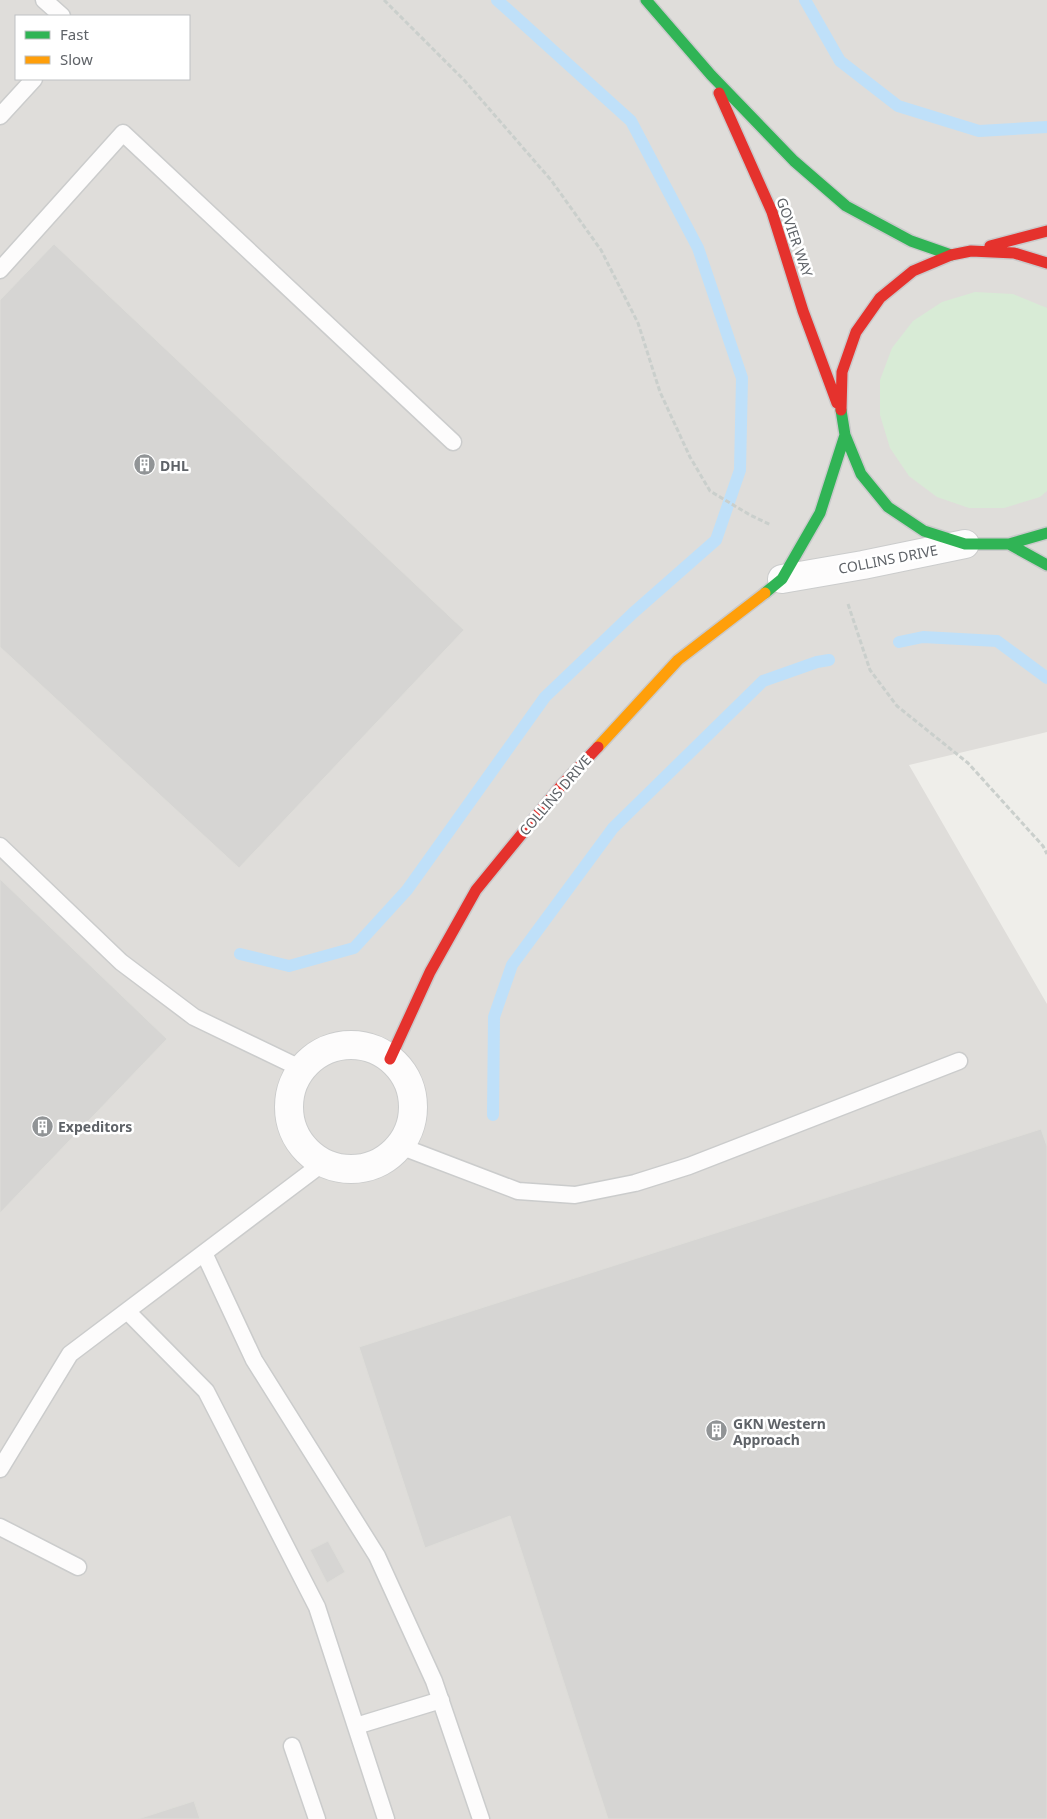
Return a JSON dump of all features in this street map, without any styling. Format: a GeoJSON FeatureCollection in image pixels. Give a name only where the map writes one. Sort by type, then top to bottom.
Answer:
{"type":"FeatureCollection","features":[{"type":"Feature","properties":{"kind":"street","name":"GOVIER WAY"},"geometry":{"type":"LineString","coordinates":[[646,0],[711,75],[794,162],[846,206],[911,241],[952,255]]}},
{"type":"Feature","properties":{"kind":"street","name":"GOVIER WAY"},"geometry":{"type":"LineString","coordinates":[[711,75],[772,212],[803,311],[841,414]]}},
{"type":"Feature","properties":{"kind":"street"},"geometry":{"type":"LineString","coordinates":[[1047,231],[952,255],[912,271],[880,298],[856,332],[842,372],[841,414],[844,434],[861,474],[888,508],[924,531],[965,544],[1009,544],[1047,533]]}},
{"type":"Feature","properties":{"kind":"street"},"geometry":{"type":"LineString","coordinates":[[971,251],[1014,253],[1047,263]]}},
{"type":"Feature","properties":{"kind":"street","name":"COLLINS DRIVE"},"geometry":{"type":"LineString","coordinates":[[390,1059],[430,972],[476,890],[560,786],[678,660],[782,579],[820,513],[844,434]]}},
{"type":"Feature","properties":{"kind":"street","name":"COLLINS DRIVE"},"geometry":{"type":"LineString","coordinates":[[782,579],[838,570],[965,544]]}},
{"type":"Feature","properties":{"kind":"street"},"geometry":{"type":"LineString","coordinates":[[1009,544],[1047,565]]}},
{"type":"Feature","properties":{"kind":"street"},"geometry":{"type":"LineString","coordinates":[[353,1045],[374,1049],[390,1059],[408,1083],[413,1104],[410,1127],[400,1146],[389,1157],[369,1167],[344,1169],[323,1163],[308,1153],[295,1136],[290,1124],[289,1102],[292,1087],[302,1069],[309,1061],[328,1050],[353,1045]]}},
{"type":"Feature","properties":{"kind":"lane"},"geometry":{"type":"LineString","coordinates":[[44,0],[61,15]]}},
{"type":"Feature","properties":{"kind":"lane"},"geometry":{"type":"LineString","coordinates":[[0,116],[33,80]]}},
{"type":"Feature","properties":{"kind":"lane"},"geometry":{"type":"LineString","coordinates":[[0,270],[122,133],[454,442]]}},
{"type":"Feature","properties":{"kind":"lane"},"geometry":{"type":"LineString","coordinates":[[0,846],[121,962],[194,1017],[302,1069]]}},
{"type":"Feature","properties":{"kind":"lane"},"geometry":{"type":"LineString","coordinates":[[400,1146],[518,1191],[575,1195],[635,1183],[689,1166],[959,1061]]}},
{"type":"Feature","properties":{"kind":"lane"},"geometry":{"type":"LineString","coordinates":[[0,1469],[70,1354],[323,1163]]}},
{"type":"Feature","properties":{"kind":"lane"},"geometry":{"type":"LineString","coordinates":[[204,1253],[254,1360],[378,1556],[434,1681],[481,1819]]}},
{"type":"Feature","properties":{"kind":"lane"},"geometry":{"type":"LineString","coordinates":[[127,1311],[206,1391],[317,1607],[386,1819]]}},
{"type":"Feature","properties":{"kind":"lane"},"geometry":{"type":"LineString","coordinates":[[0,1527],[78,1567]]}},
{"type":"Feature","properties":{"kind":"lane"},"geometry":{"type":"LineString","coordinates":[[356,1726],[441,1700]]}},
{"type":"Feature","properties":{"kind":"lane"},"geometry":{"type":"LineString","coordinates":[[292,1746],[317,1819]]}},
{"type":"Feature","properties":{"kind":"path"},"geometry":{"type":"LineString","coordinates":[[384,0],[465,81],[545,173],[601,250],[638,323],[660,392],[690,457],[710,491],[750,515],[804,540]]}},
{"type":"Feature","properties":{"kind":"path"},"geometry":{"type":"LineString","coordinates":[[838,570],[870,670],[897,706],[968,763],[1043,846],[1047,854]]}},
{"type":"Feature","properties":{"kind":"shaded area"},"geometry":{"type":"Polygon","coordinates":[[[0,0],[1047,0],[1047,732],[909,765],[1047,1004],[1047,1819],[0,1819],[0,0]]]}},
{"type":"Feature","properties":{"kind":"green space"},"geometry":{"type":"Polygon","coordinates":[[[975,292],[1013,294],[1047,308],[1047,491],[1040,497],[1004,508],[969,508],[937,497],[909,476],[890,448],[880,415],[880,380],[892,348],[913,321],[942,302],[975,292]]]}},
{"type":"Feature","properties":{"kind":"building","name":"DHL"},"geometry":{"type":"Polygon","coordinates":[[[54,244],[464,630],[239,868],[0,647],[0,300],[54,244]]]}},
{"type":"Feature","properties":{"kind":"building","name":"Expeditors"},"geometry":{"type":"Polygon","coordinates":[[[0,879],[167,1039],[0,1213],[0,879]]]}},
{"type":"Feature","properties":{"kind":"building","name":"GKN Western Approach"},"geometry":{"type":"Polygon","coordinates":[[[1041,1129],[1047,1146],[1047,1819],[608,1819],[510,1516],[425,1548],[359,1347],[1041,1129]]]}},
{"type":"Feature","properties":{"kind":"building"},"geometry":{"type":"Polygon","coordinates":[[[328,1541],[345,1572],[327,1583],[310,1550],[328,1541]]]}},
{"type":"Feature","properties":{"kind":"building"},"geometry":{"type":"Polygon","coordinates":[[[194,1801],[200,1819],[138,1819],[194,1801]]]}},
{"type":"Feature","properties":{"kind":"waterway"},"geometry":{"type":"LineString","coordinates":[[240,954],[289,966],[354,948],[407,890],[545,697],[633,613],[716,540],[740,470],[742,378],[698,248],[631,121],[497,0]]}},
{"type":"Feature","properties":{"kind":"waterway"},"geometry":{"type":"LineString","coordinates":[[805,0],[840,61],[898,106],[979,131],[1047,127]]}},
{"type":"Feature","properties":{"kind":"waterway"},"geometry":{"type":"LineString","coordinates":[[899,642],[923,637],[997,641],[1047,678]]}},
{"type":"Feature","properties":{"kind":"waterway"},"geometry":{"type":"LineString","coordinates":[[493,1115],[494,1017],[512,965],[613,828],[763,681],[817,662],[829,660]]}},
{"type":"Feature","properties":{"kind":"traffic: fast"},"geometry":{"type":"LineString","coordinates":[[646,0],[711,75],[794,161],[846,206],[911,241],[951,255]]}},
{"type":"Feature","properties":{"kind":"traffic: fast"},"geometry":{"type":"LineString","coordinates":[[841,410],[845,435],[861,474],[888,507],[924,531],[965,544],[1009,544],[1047,533]]}},
{"type":"Feature","properties":{"kind":"traffic: fast"},"geometry":{"type":"LineString","coordinates":[[765,593],[782,579],[820,513],[845,435]]}},
{"type":"Feature","properties":{"kind":"traffic: fast"},"geometry":{"type":"LineString","coordinates":[[1009,544],[1047,565]]}},
{"type":"Feature","properties":{"kind":"traffic: slow"},"geometry":{"type":"LineString","coordinates":[[598,747],[678,660],[765,593]]}},
{"type":"Feature","properties":{"kind":"traffic: jam"},"geometry":{"type":"LineString","coordinates":[[719,93],[772,212],[803,311],[837,403]]}},
{"type":"Feature","properties":{"kind":"traffic: jam"},"geometry":{"type":"LineString","coordinates":[[990,246],[1047,231]]}},
{"type":"Feature","properties":{"kind":"traffic: jam"},"geometry":{"type":"LineString","coordinates":[[841,410],[842,372],[856,332],[880,298],[913,271],[951,255],[971,251],[1014,253],[1047,263]]}},
{"type":"Feature","properties":{"kind":"traffic: jam"},"geometry":{"type":"LineString","coordinates":[[390,1059],[430,972],[476,890],[561,786],[598,747]]}},
{"type":"Feature","properties":{"kind":"place","name":"DHL"},"geometry":{"type":"Point","coordinates":[144,465]}},
{"type":"Feature","properties":{"kind":"place","name":"Expeditors"},"geometry":{"type":"Point","coordinates":[42,1126]}},
{"type":"Feature","properties":{"kind":"place","name":"GKN Western Approach"},"geometry":{"type":"Point","coordinates":[717,1431]}}]}
